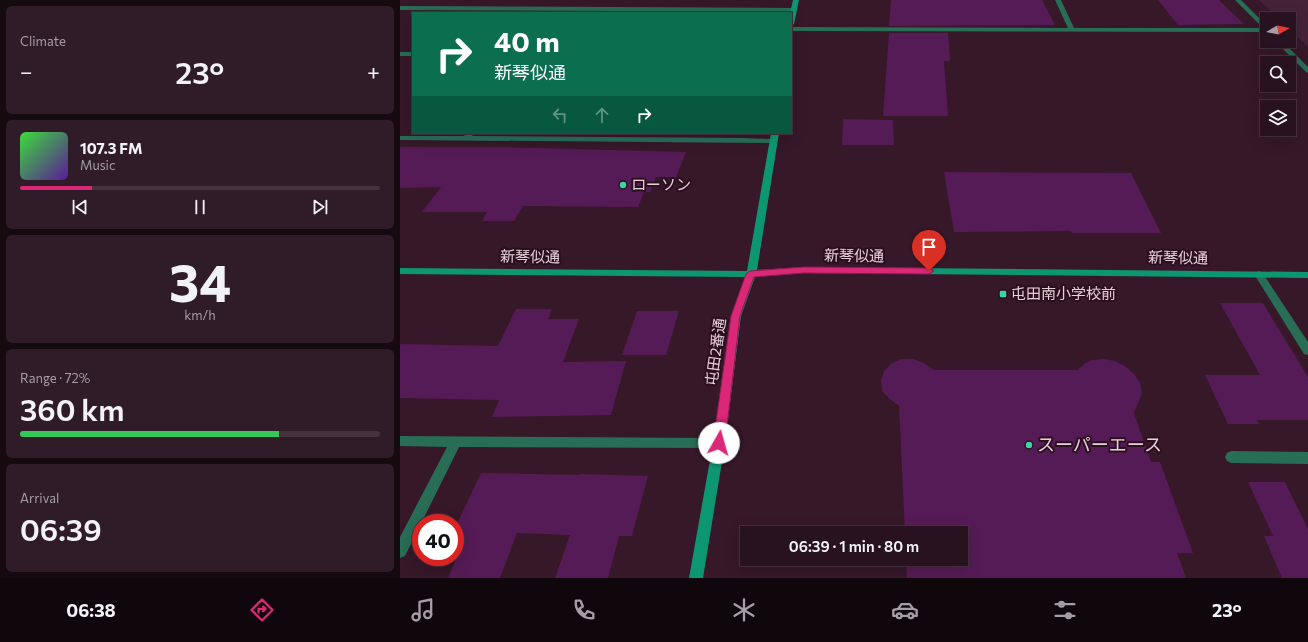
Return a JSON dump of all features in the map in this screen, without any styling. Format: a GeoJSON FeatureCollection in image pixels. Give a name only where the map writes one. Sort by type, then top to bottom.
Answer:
{"type":"FeatureCollection","features":[{"type":"Feature","properties":{"kind":"street"},"geometry":{"type":"LineString","coordinates":[[566,11],[575,0]]}},
{"type":"Feature","properties":{"kind":"street"},"geometry":{"type":"LineString","coordinates":[[792,19],[796,0]]}},
{"type":"Feature","properties":{"kind":"street"},"geometry":{"type":"LineString","coordinates":[[1058,0],[1072,30]]}},
{"type":"Feature","properties":{"kind":"street"},"geometry":{"type":"LineString","coordinates":[[1238,0],[1260,23]]}},
{"type":"Feature","properties":{"kind":"street"},"geometry":{"type":"LineString","coordinates":[[400,8],[566,11],[794,10]]}},
{"type":"Feature","properties":{"kind":"street"},"geometry":{"type":"LineString","coordinates":[[792,29],[1260,30]]}},
{"type":"Feature","properties":{"kind":"street"},"geometry":{"type":"LineString","coordinates":[[1285,48],[1308,71]]}},
{"type":"Feature","properties":{"kind":"street"},"geometry":{"type":"LineString","coordinates":[[400,54],[412,54]]}},
{"type":"Feature","properties":{"kind":"street"},"geometry":{"type":"LineString","coordinates":[[400,138],[468,136],[743,140],[774,137]]}},
{"type":"Feature","properties":{"kind":"street","name":"屯田2番通"},"geometry":{"type":"LineString","coordinates":[[696,578],[719,443],[736,316],[750,274],[774,137]]}},
{"type":"Feature","properties":{"kind":"street","name":"新琴似通"},"geometry":{"type":"LineString","coordinates":[[400,271],[750,274],[804,270],[1259,274],[1308,276]]}},
{"type":"Feature","properties":{"kind":"street"},"geometry":{"type":"LineString","coordinates":[[1259,274],[1308,351]]}},
{"type":"Feature","properties":{"kind":"street"},"geometry":{"type":"LineString","coordinates":[[400,441],[719,443]]}},
{"type":"Feature","properties":{"kind":"street"},"geometry":{"type":"LineString","coordinates":[[400,551],[456,441]]}},
{"type":"Feature","properties":{"kind":"street"},"geometry":{"type":"LineString","coordinates":[[1231,457],[1308,458]]}},
{"type":"Feature","properties":{"kind":"shaded area"},"geometry":{"type":"Polygon","coordinates":[[[1259,0],[1308,0],[1308,47],[1296,36],[1296,12],[1272,12],[1259,0]]]}},
{"type":"Feature","properties":{"kind":"building"},"geometry":{"type":"Polygon","coordinates":[[[891,0],[1042,0],[1055,25],[889,26],[891,0]]]}},
{"type":"Feature","properties":{"kind":"building"},"geometry":{"type":"Polygon","coordinates":[[[1158,0],[1219,0],[1244,24],[1178,25],[1158,0]]]}},
{"type":"Feature","properties":{"kind":"building"},"geometry":{"type":"Polygon","coordinates":[[[889,33],[948,33],[950,61],[944,61],[948,116],[883,116],[889,33]]]}},
{"type":"Feature","properties":{"kind":"building"},"geometry":{"type":"Polygon","coordinates":[[[843,119],[893,120],[894,145],[842,145],[843,119]]]}},
{"type":"Feature","properties":{"kind":"building"},"geometry":{"type":"Polygon","coordinates":[[[400,147],[495,147],[686,152],[676,177],[656,177],[650,192],[644,192],[638,207],[523,206],[514,221],[482,221],[487,212],[422,212],[441,187],[400,188],[400,147]]]}},
{"type":"Feature","properties":{"kind":"building"},"geometry":{"type":"Polygon","coordinates":[[[944,172],[1131,173],[1161,233],[1072,233],[1071,231],[954,232],[944,172]]]}},
{"type":"Feature","properties":{"kind":"building"},"geometry":{"type":"Polygon","coordinates":[[[1220,303],[1263,303],[1308,377],[1308,420],[1257,420],[1259,424],[1228,424],[1205,375],[1260,375],[1220,303]]]}},
{"type":"Feature","properties":{"kind":"building"},"geometry":{"type":"Polygon","coordinates":[[[516,309],[552,309],[548,319],[579,319],[563,362],[626,361],[611,415],[492,417],[499,400],[400,398],[400,344],[498,346],[516,309]]]}},
{"type":"Feature","properties":{"kind":"building"},"geometry":{"type":"Polygon","coordinates":[[[637,311],[679,311],[666,355],[622,355],[637,311]]]}},
{"type":"Feature","properties":{"kind":"building"},"geometry":{"type":"Polygon","coordinates":[[[901,359],[913,359],[924,363],[934,370],[1078,370],[1084,364],[1092,360],[1103,359],[1115,361],[1125,366],[1134,374],[1140,383],[1142,393],[1134,413],[1151,462],[1160,462],[1193,553],[1177,553],[1186,578],[907,578],[906,566],[968,566],[968,526],[905,526],[899,406],[882,391],[881,381],[884,371],[891,364],[901,359]]]}},
{"type":"Feature","properties":{"kind":"building"},"geometry":{"type":"Polygon","coordinates":[[[481,473],[648,476],[632,536],[619,536],[608,578],[555,578],[570,535],[517,533],[500,578],[448,578],[453,566],[464,566],[464,514],[462,514],[481,473]]]}},
{"type":"Feature","properties":{"kind":"building"},"geometry":{"type":"Polygon","coordinates":[[[1248,482],[1285,482],[1308,529],[1308,578],[1282,578],[1264,536],[1273,536],[1248,482]]]}},
{"type":"Feature","properties":{"kind":"place","name":"ローソン"},"geometry":{"type":"Point","coordinates":[623,185]}},
{"type":"Feature","properties":{"kind":"place","name":"屯田南小学校前"},"geometry":{"type":"Point","coordinates":[1003,294]}},
{"type":"Feature","properties":{"kind":"place","name":"スーパーエース"},"geometry":{"type":"Point","coordinates":[1029,445]}},
{"type":"Feature","properties":{"kind":"route"},"geometry":{"type":"LineString","coordinates":[[719,443],[736,316],[750,274],[804,270],[929,271]]}}]}
